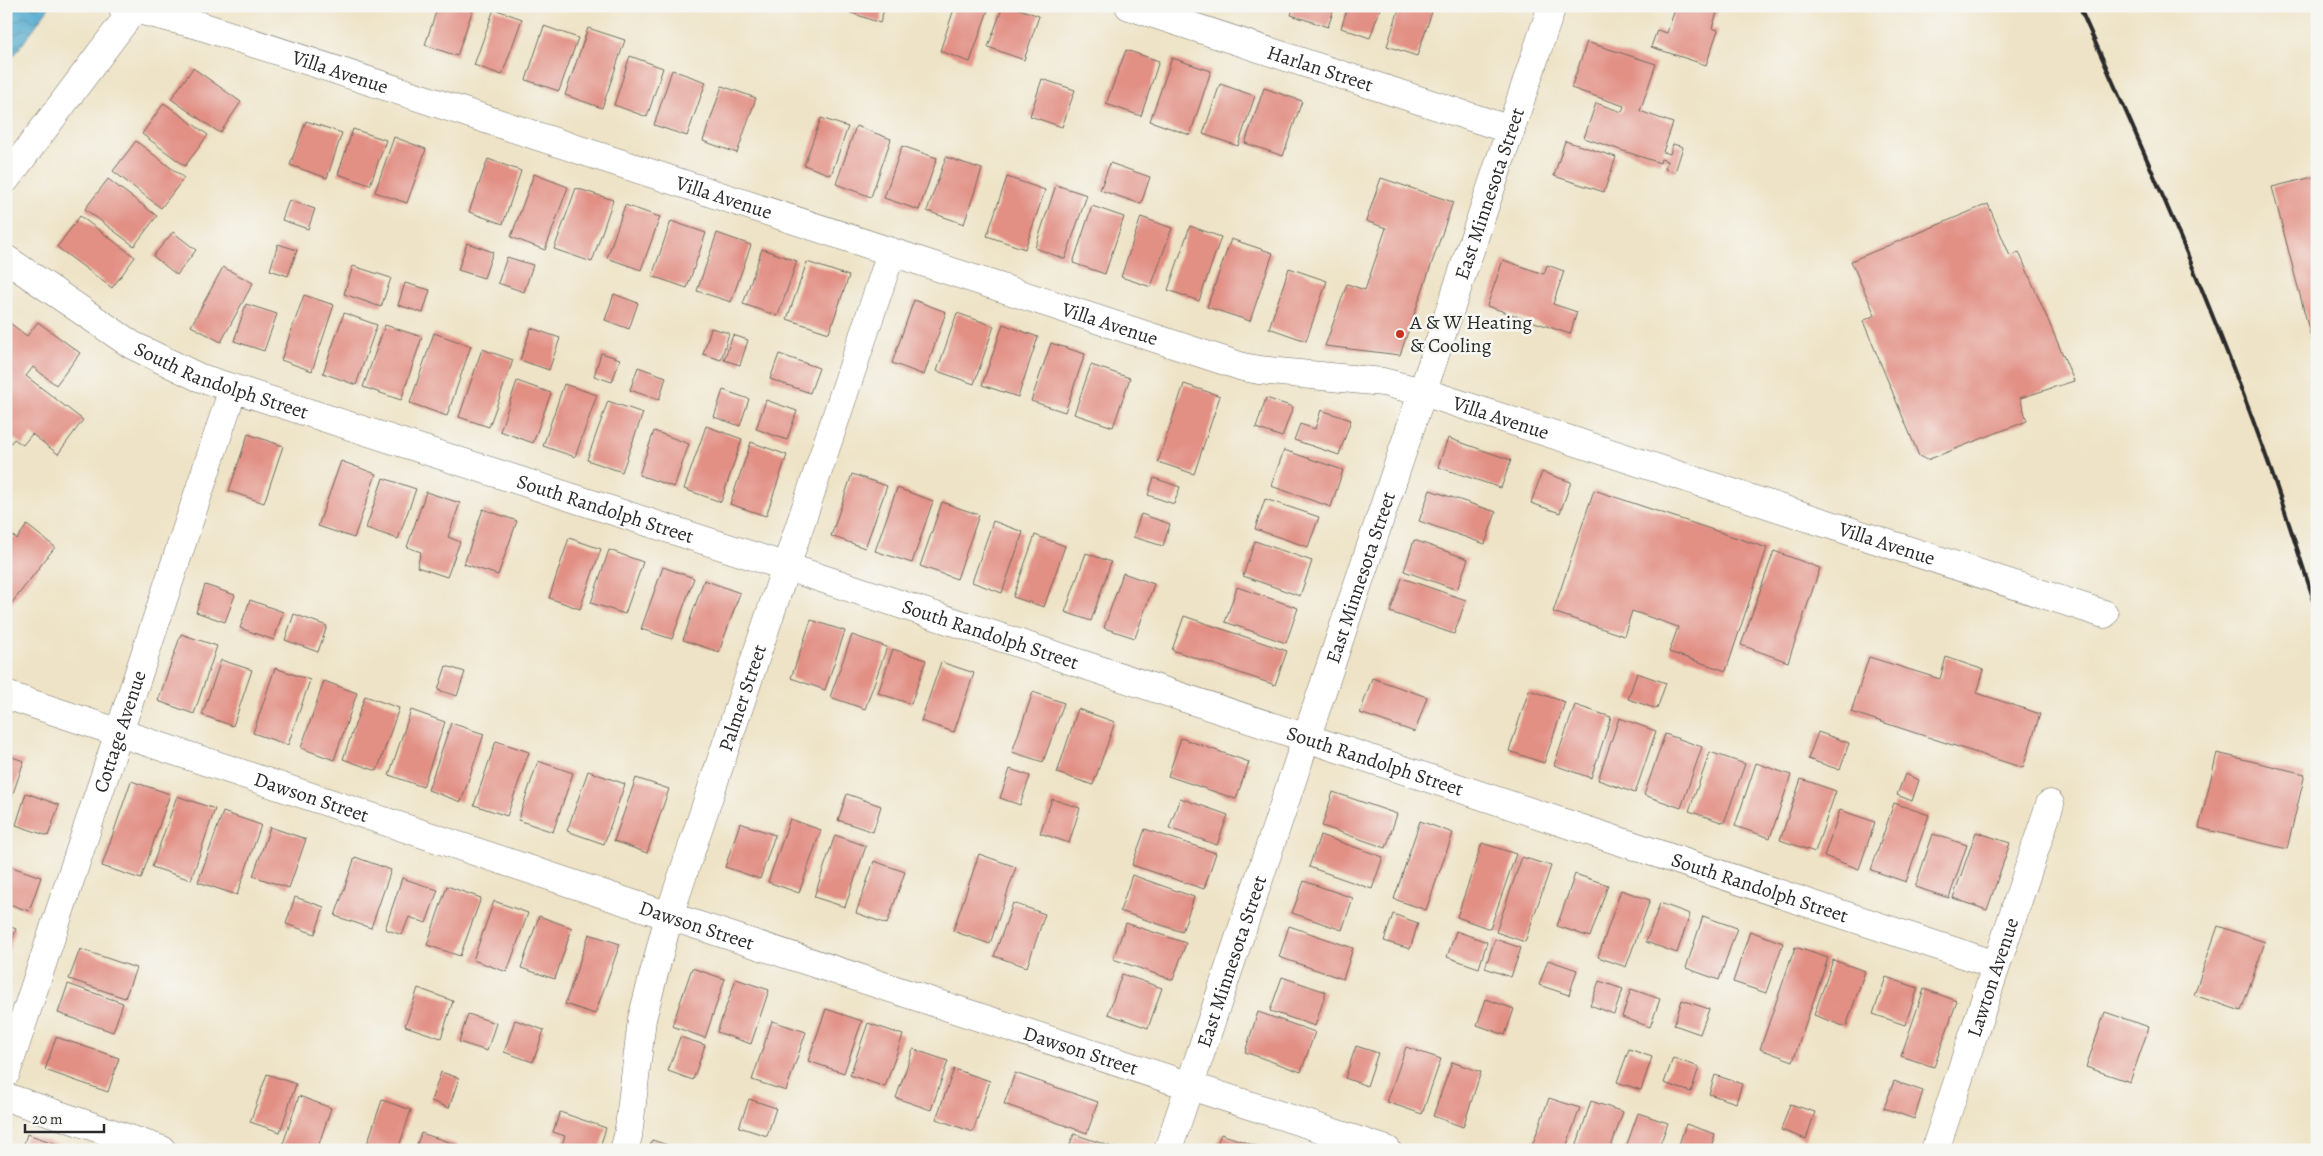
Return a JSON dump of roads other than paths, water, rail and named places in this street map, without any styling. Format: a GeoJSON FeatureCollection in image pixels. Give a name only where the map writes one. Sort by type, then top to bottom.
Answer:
{"type":"FeatureCollection","features":[{"type":"Feature","properties":{"kind":"street","name":"Harlan Street"},"geometry":{"type":"LineString","coordinates":[[1129,6],[1511,130]]}},
{"type":"Feature","properties":{"kind":"street","name":"East Minnesota Street"},"geometry":{"type":"LineString","coordinates":[[1168,1150],[1552,6]]}},
{"type":"Feature","properties":{"kind":"street"},"geometry":{"type":"LineString","coordinates":[[6,180],[131,7]]}},
{"type":"Feature","properties":{"kind":"street","name":"Villa Avenue"},"geometry":{"type":"LineString","coordinates":[[131,7],[198,25],[1243,367],[1383,382],[1423,392],[2104,614]]}},
{"type":"Feature","properties":{"kind":"street","name":"Palmer Street"},"geometry":{"type":"LineString","coordinates":[[624,1150],[628,1136],[642,1019],[669,916],[891,253]]}},
{"type":"Feature","properties":{"kind":"street","name":"South Randolph Street"},"geometry":{"type":"LineString","coordinates":[[6,259],[144,352],[175,367],[234,389],[787,566],[1996,965]]}},
{"type":"Feature","properties":{"kind":"street","name":"Cottage Avenue"},"geometry":{"type":"LineString","coordinates":[[6,1073],[234,389]]}},
{"type":"Feature","properties":{"kind":"street","name":"Dawson Street"},"geometry":{"type":"LineString","coordinates":[[6,694],[669,916],[1387,1150]]}},
{"type":"Feature","properties":{"kind":"street","name":"Lawton Avenue"},"geometry":{"type":"LineString","coordinates":[[1935,1150],[2050,804]]}},
{"type":"Feature","properties":{"kind":"street"},"geometry":{"type":"LineString","coordinates":[[6,1097],[162,1150]]}},
{"type":"Feature","properties":{"kind":"water"},"geometry":{"type":"Polygon","coordinates":[[[6,6],[50,6],[16,53],[6,62],[6,6]]]}},
{"type":"Feature","properties":{"kind":"railway"},"geometry":{"type":"LineString","coordinates":[[2079,6],[2151,169],[2220,334],[2269,466],[2317,610]]}},
{"type":"Feature","properties":{"kind":"place","name":"A & W Heating & Cooling"},"geometry":{"type":"Point","coordinates":[1400,334]}}]}
